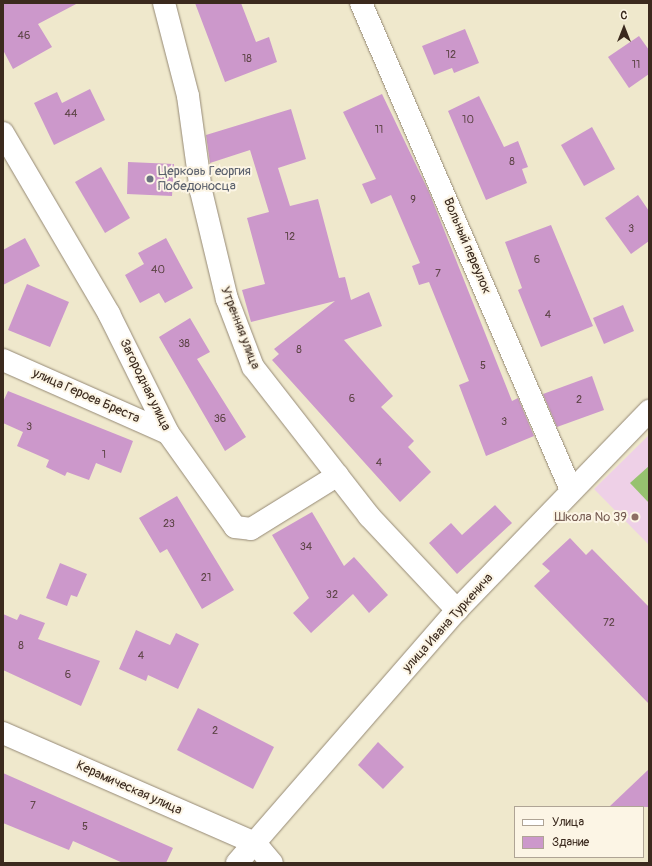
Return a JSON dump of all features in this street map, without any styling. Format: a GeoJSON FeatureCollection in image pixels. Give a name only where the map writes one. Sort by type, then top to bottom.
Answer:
{"type":"FeatureCollection","features":[{"type":"Feature","properties":{"kind":"street","name":"Утренняя улица"},"geometry":{"type":"LineString","coordinates":[[164,3],[188,96],[201,191],[227,300],[253,367],[369,516],[457,610]]}},
{"type":"Feature","properties":{"kind":"street","name":"Вольный переулок"},"geometry":{"type":"LineString","coordinates":[[361,3],[570,490]]}},
{"type":"Feature","properties":{"kind":"street","name":"Загородная улица"},"geometry":{"type":"LineString","coordinates":[[3,133],[109,314],[168,433],[235,527],[251,529],[338,475]]}},
{"type":"Feature","properties":{"kind":"street","name":"улица Героев Бреста"},"geometry":{"type":"LineString","coordinates":[[3,360],[168,433]]}},
{"type":"Feature","properties":{"kind":"street","name":"улица Ивана Туркенича"},"geometry":{"type":"LineString","coordinates":[[237,863],[457,610],[570,490],[649,411]]}},
{"type":"Feature","properties":{"kind":"street","name":"Керамическая улица"},"geometry":{"type":"LineString","coordinates":[[3,733],[255,843]]}},
{"type":"Feature","properties":{"kind":"street"},"geometry":{"type":"LineString","coordinates":[[255,843],[272,863]]}},
{"type":"Feature","properties":{"kind":"shaded area","name":"Школа № 39"},"geometry":{"type":"Polygon","coordinates":[[[649,435],[649,545],[594,489],[649,435]]]}},
{"type":"Feature","properties":{"kind":"green space"},"geometry":{"type":"Polygon","coordinates":[[[649,466],[649,503],[630,483],[649,466]]]}},
{"type":"Feature","properties":{"kind":"building"},"geometry":{"type":"Polygon","coordinates":[[[3,3],[78,3],[38,24],[52,47],[13,69],[3,50],[3,3]]]}},
{"type":"Feature","properties":{"kind":"building"},"geometry":{"type":"Polygon","coordinates":[[[195,3],[241,3],[256,42],[269,37],[277,62],[225,82],[195,3]]]}},
{"type":"Feature","properties":{"kind":"building"},"geometry":{"type":"Polygon","coordinates":[[[465,29],[479,63],[454,73],[452,68],[434,75],[422,46],[465,29]]]}},
{"type":"Feature","properties":{"kind":"building"},"geometry":{"type":"Polygon","coordinates":[[[639,36],[649,50],[649,74],[629,88],[608,57],[639,36]]]}},
{"type":"Feature","properties":{"kind":"building"},"geometry":{"type":"Polygon","coordinates":[[[90,89],[105,120],[54,145],[34,103],[57,92],[62,103],[90,89]]]}},
{"type":"Feature","properties":{"kind":"building"},"geometry":{"type":"Polygon","coordinates":[[[382,94],[429,192],[512,401],[518,398],[534,436],[486,456],[459,385],[469,381],[429,282],[419,285],[412,266],[420,263],[391,195],[371,204],[362,184],[376,179],[343,112],[382,94]]]}},
{"type":"Feature","properties":{"kind":"building"},"geometry":{"type":"Polygon","coordinates":[[[479,96],[504,147],[518,141],[528,167],[522,169],[527,183],[486,200],[448,111],[479,96]]]}},
{"type":"Feature","properties":{"kind":"building"},"geometry":{"type":"Polygon","coordinates":[[[291,109],[306,159],[278,168],[290,206],[318,199],[339,278],[345,277],[351,300],[369,292],[382,326],[344,340],[393,396],[381,407],[414,441],[408,447],[431,472],[400,502],[272,360],[279,354],[274,349],[335,301],[251,322],[242,290],[265,284],[247,218],[269,212],[250,150],[210,163],[206,135],[291,109]]]}},
{"type":"Feature","properties":{"kind":"building"},"geometry":{"type":"Polygon","coordinates":[[[592,127],[615,169],[584,186],[561,145],[592,127]]]}},
{"type":"Feature","properties":{"kind":"building","name":"Церковь Георгия Победоносца"},"geometry":{"type":"Polygon","coordinates":[[[128,162],[174,164],[172,196],[127,194],[128,162]]]}},
{"type":"Feature","properties":{"kind":"building"},"geometry":{"type":"Polygon","coordinates":[[[101,167],[130,218],[105,233],[75,182],[101,167]]]}},
{"type":"Feature","properties":{"kind":"building"},"geometry":{"type":"Polygon","coordinates":[[[638,195],[649,211],[649,241],[631,254],[605,218],[638,195]]]}},
{"type":"Feature","properties":{"kind":"building"},"geometry":{"type":"Polygon","coordinates":[[[551,225],[593,326],[541,347],[518,290],[522,288],[505,242],[551,225]]]}},
{"type":"Feature","properties":{"kind":"building"},"geometry":{"type":"Polygon","coordinates":[[[25,238],[40,266],[3,285],[3,250],[25,238]]]}},
{"type":"Feature","properties":{"kind":"building"},"geometry":{"type":"Polygon","coordinates":[[[166,238],[193,288],[165,303],[159,293],[140,303],[125,275],[144,264],[138,253],[166,238]]]}},
{"type":"Feature","properties":{"kind":"building"},"geometry":{"type":"Polygon","coordinates":[[[27,284],[69,302],[50,347],[8,330],[27,284]]]}},
{"type":"Feature","properties":{"kind":"building"},"geometry":{"type":"Polygon","coordinates":[[[623,305],[634,331],[604,344],[593,318],[623,305]]]}},
{"type":"Feature","properties":{"kind":"building"},"geometry":{"type":"Polygon","coordinates":[[[190,318],[210,352],[197,359],[246,437],[225,451],[159,337],[190,318]]]}},
{"type":"Feature","properties":{"kind":"building"},"geometry":{"type":"Polygon","coordinates":[[[592,376],[604,410],[557,427],[543,394],[592,376]]]}},
{"type":"Feature","properties":{"kind":"building"},"geometry":{"type":"Polygon","coordinates":[[[8,391],[133,441],[121,473],[96,463],[89,480],[67,472],[65,476],[46,467],[49,460],[17,446],[23,432],[3,423],[3,402],[8,391]]]}},
{"type":"Feature","properties":{"kind":"building"},"geometry":{"type":"Polygon","coordinates":[[[177,496],[234,590],[202,609],[167,549],[160,553],[139,518],[177,496]]]}},
{"type":"Feature","properties":{"kind":"building"},"geometry":{"type":"Polygon","coordinates":[[[495,505],[512,523],[457,574],[429,543],[451,523],[462,535],[495,505]]]}},
{"type":"Feature","properties":{"kind":"building"},"geometry":{"type":"Polygon","coordinates":[[[312,512],[344,566],[354,557],[388,595],[369,613],[353,594],[311,633],[293,613],[309,598],[272,535],[312,512]]]}},
{"type":"Feature","properties":{"kind":"building"},"geometry":{"type":"Polygon","coordinates":[[[570,538],[586,555],[592,549],[649,607],[649,704],[534,586],[550,571],[542,564],[570,538]]]}},
{"type":"Feature","properties":{"kind":"building"},"geometry":{"type":"Polygon","coordinates":[[[60,563],[87,574],[77,597],[71,595],[67,606],[46,598],[60,563]]]}},
{"type":"Feature","properties":{"kind":"building"},"geometry":{"type":"Polygon","coordinates":[[[3,614],[17,620],[20,614],[45,623],[38,639],[100,661],[81,706],[3,670],[3,614]]]}},
{"type":"Feature","properties":{"kind":"building"},"geometry":{"type":"Polygon","coordinates":[[[136,630],[170,645],[176,633],[199,644],[178,689],[148,675],[146,681],[119,669],[136,630]]]}},
{"type":"Feature","properties":{"kind":"building"},"geometry":{"type":"Polygon","coordinates":[[[198,708],[274,747],[253,789],[177,750],[198,708]]]}},
{"type":"Feature","properties":{"kind":"building"},"geometry":{"type":"Polygon","coordinates":[[[378,742],[404,767],[383,789],[358,765],[378,742]]]}},
{"type":"Feature","properties":{"kind":"building"},"geometry":{"type":"Polygon","coordinates":[[[649,769],[649,807],[610,806],[649,769]]]}},
{"type":"Feature","properties":{"kind":"building"},"geometry":{"type":"Polygon","coordinates":[[[3,773],[173,848],[166,863],[123,863],[73,841],[69,850],[3,823],[3,773]]]}},
{"type":"Feature","properties":{"kind":"place","name":"Церковь Георгия Победоносца"},"geometry":{"type":"Point","coordinates":[150,179]}},
{"type":"Feature","properties":{"kind":"place","name":"Школа № 39"},"geometry":{"type":"Point","coordinates":[635,517]}}]}
